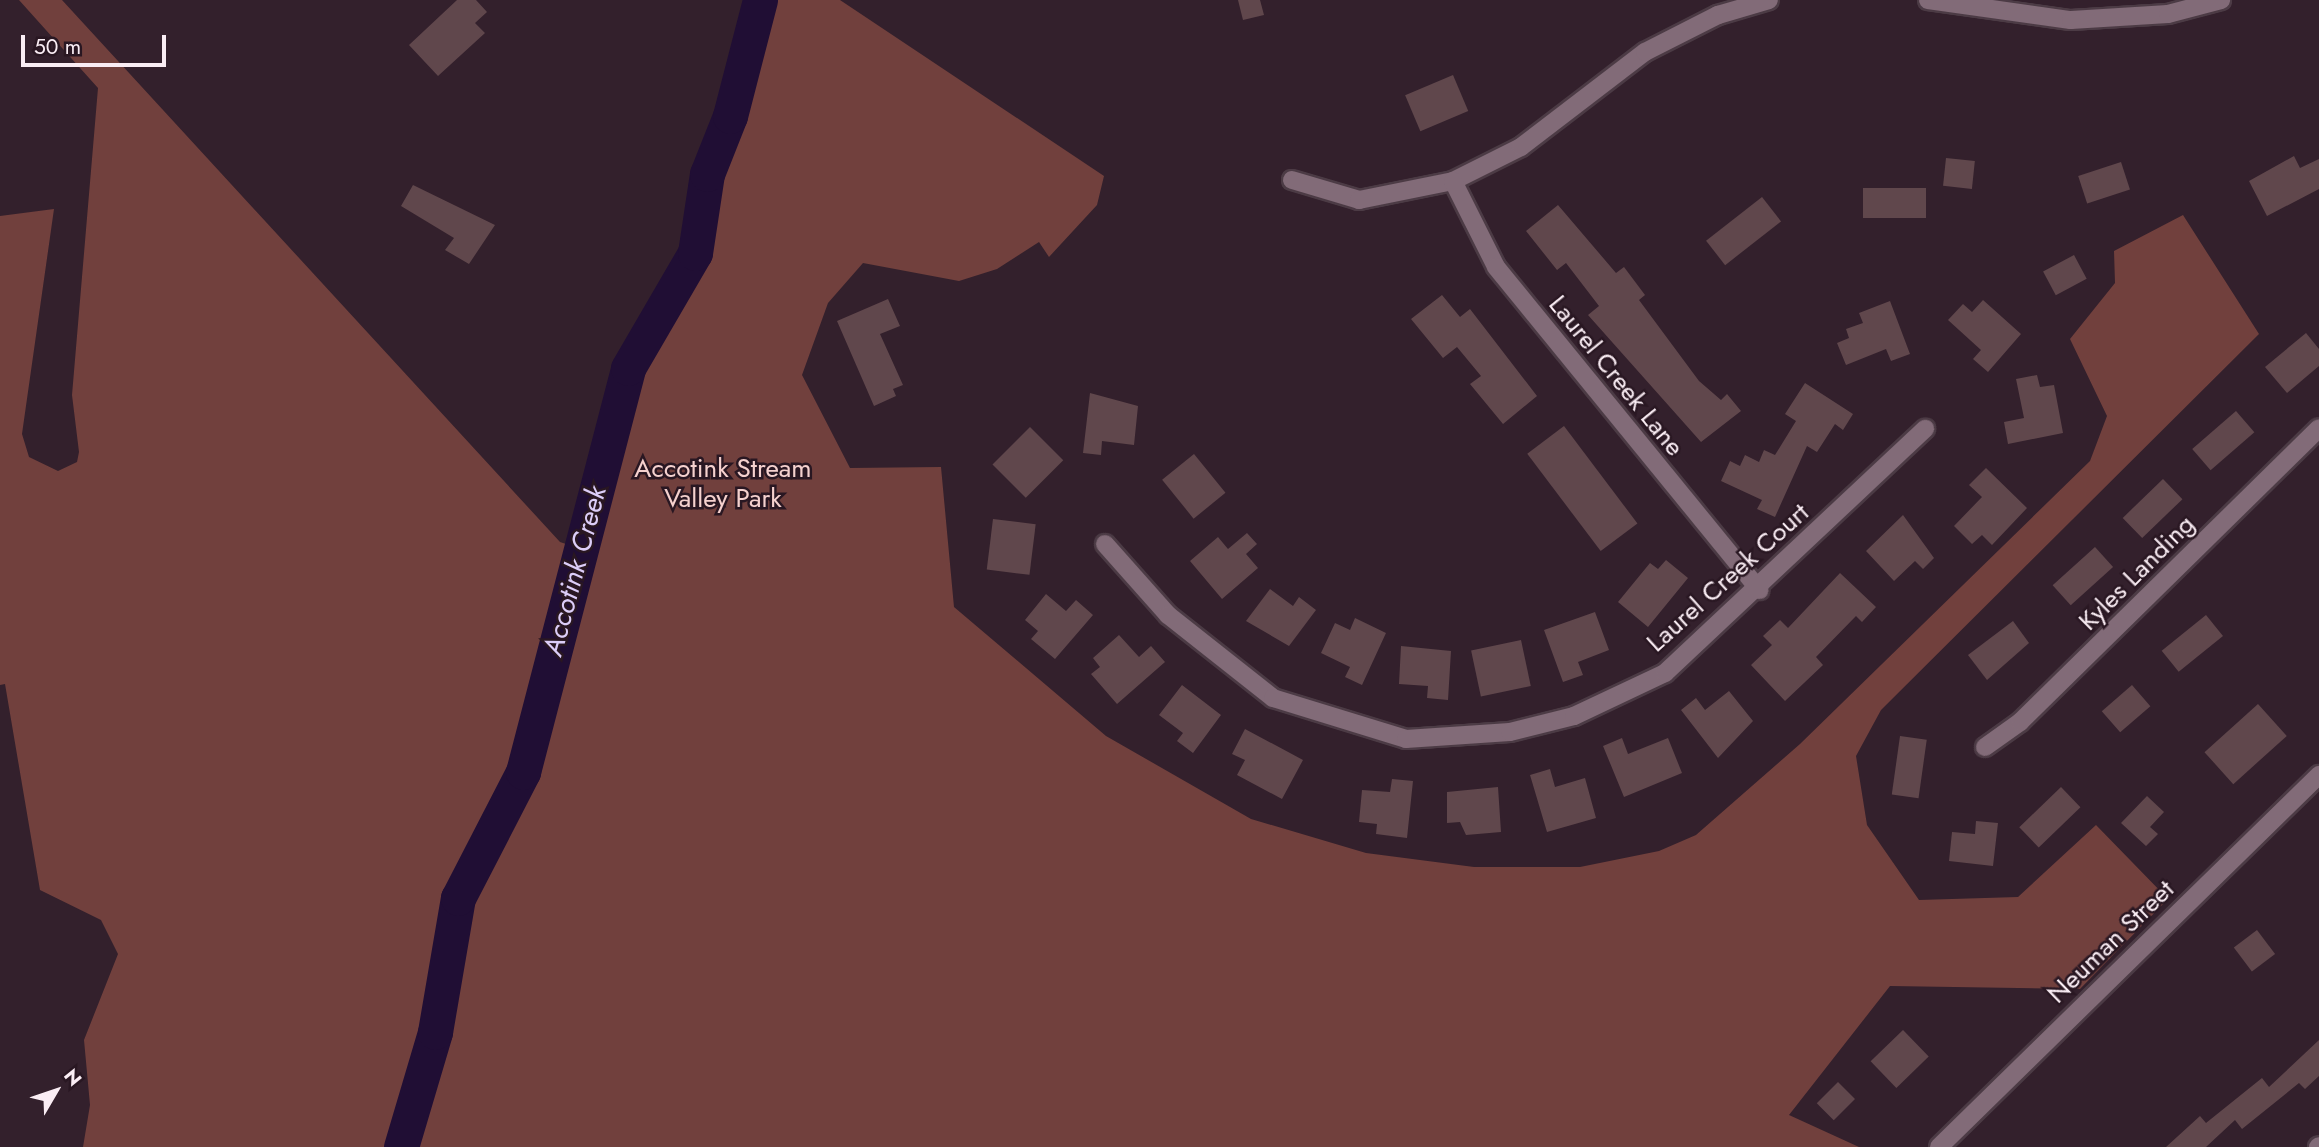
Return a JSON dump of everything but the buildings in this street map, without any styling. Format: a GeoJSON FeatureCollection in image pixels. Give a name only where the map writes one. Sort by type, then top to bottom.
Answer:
{"type":"FeatureCollection","features":[{"type":"Feature","properties":{"kind":"street"},"geometry":{"type":"LineString","coordinates":[[1292,180],[1359,200],[1453,181],[1521,147],[1645,52],[1718,15],[1769,0]]}},
{"type":"Feature","properties":{"kind":"street"},"geometry":{"type":"LineString","coordinates":[[1928,0],[2071,20],[2168,14],[2221,0]]}},
{"type":"Feature","properties":{"kind":"street","name":"Laurel Creek Lane"},"geometry":{"type":"LineString","coordinates":[[1453,181],[1473,231],[1503,278],[1759,590]]}},
{"type":"Feature","properties":{"kind":"street","name":"Kyles Landing"},"geometry":{"type":"LineString","coordinates":[[1985,747],[2039,704],[2319,428]]}},
{"type":"Feature","properties":{"kind":"street","name":"Laurel Creek Court"},"geometry":{"type":"LineString","coordinates":[[1105,544],[1168,615],[1273,698],[1406,739],[1510,733],[1574,716],[1665,673],[1759,590],[1925,429]]}},
{"type":"Feature","properties":{"kind":"street","name":"Neuman Street"},"geometry":{"type":"LineString","coordinates":[[1940,1147],[2319,775]]}},
{"type":"Feature","properties":{"kind":"green space","name":"Accotink Stream Valley Park"},"geometry":{"type":"Polygon","coordinates":[[[19,0],[62,0],[560,542],[581,549],[628,368],[719,206],[724,163],[738,131],[771,0],[840,0],[1104,176],[1097,205],[1049,257],[1039,242],[997,269],[959,281],[863,263],[828,303],[802,375],[850,468],[941,467],[954,607],[1106,736],[1251,819],[1366,853],[1474,867],[1580,867],[1659,851],[1696,835],[1800,744],[2090,461],[2107,416],[2070,339],[2115,283],[2114,251],[2183,215],[2259,334],[1881,710],[1856,756],[1867,825],[1919,900],[2018,897],[2096,825],[2168,899],[2080,989],[1890,986],[1789,1115],[1859,1147],[83,1147],[90,1105],[84,1040],[118,954],[101,920],[40,890],[5,684],[0,685],[0,216],[54,209],[22,434],[29,457],[58,471],[77,462],[79,452],[72,395],[98,88],[19,0]]]}},
{"type":"Feature","properties":{"kind":"waterway","name":"Accotink Creek"},"geometry":{"type":"LineString","coordinates":[[401,1147],[435,1032],[458,898],[523,772],[628,368],[695,253],[707,174],[730,116],[760,0]]}}]}
